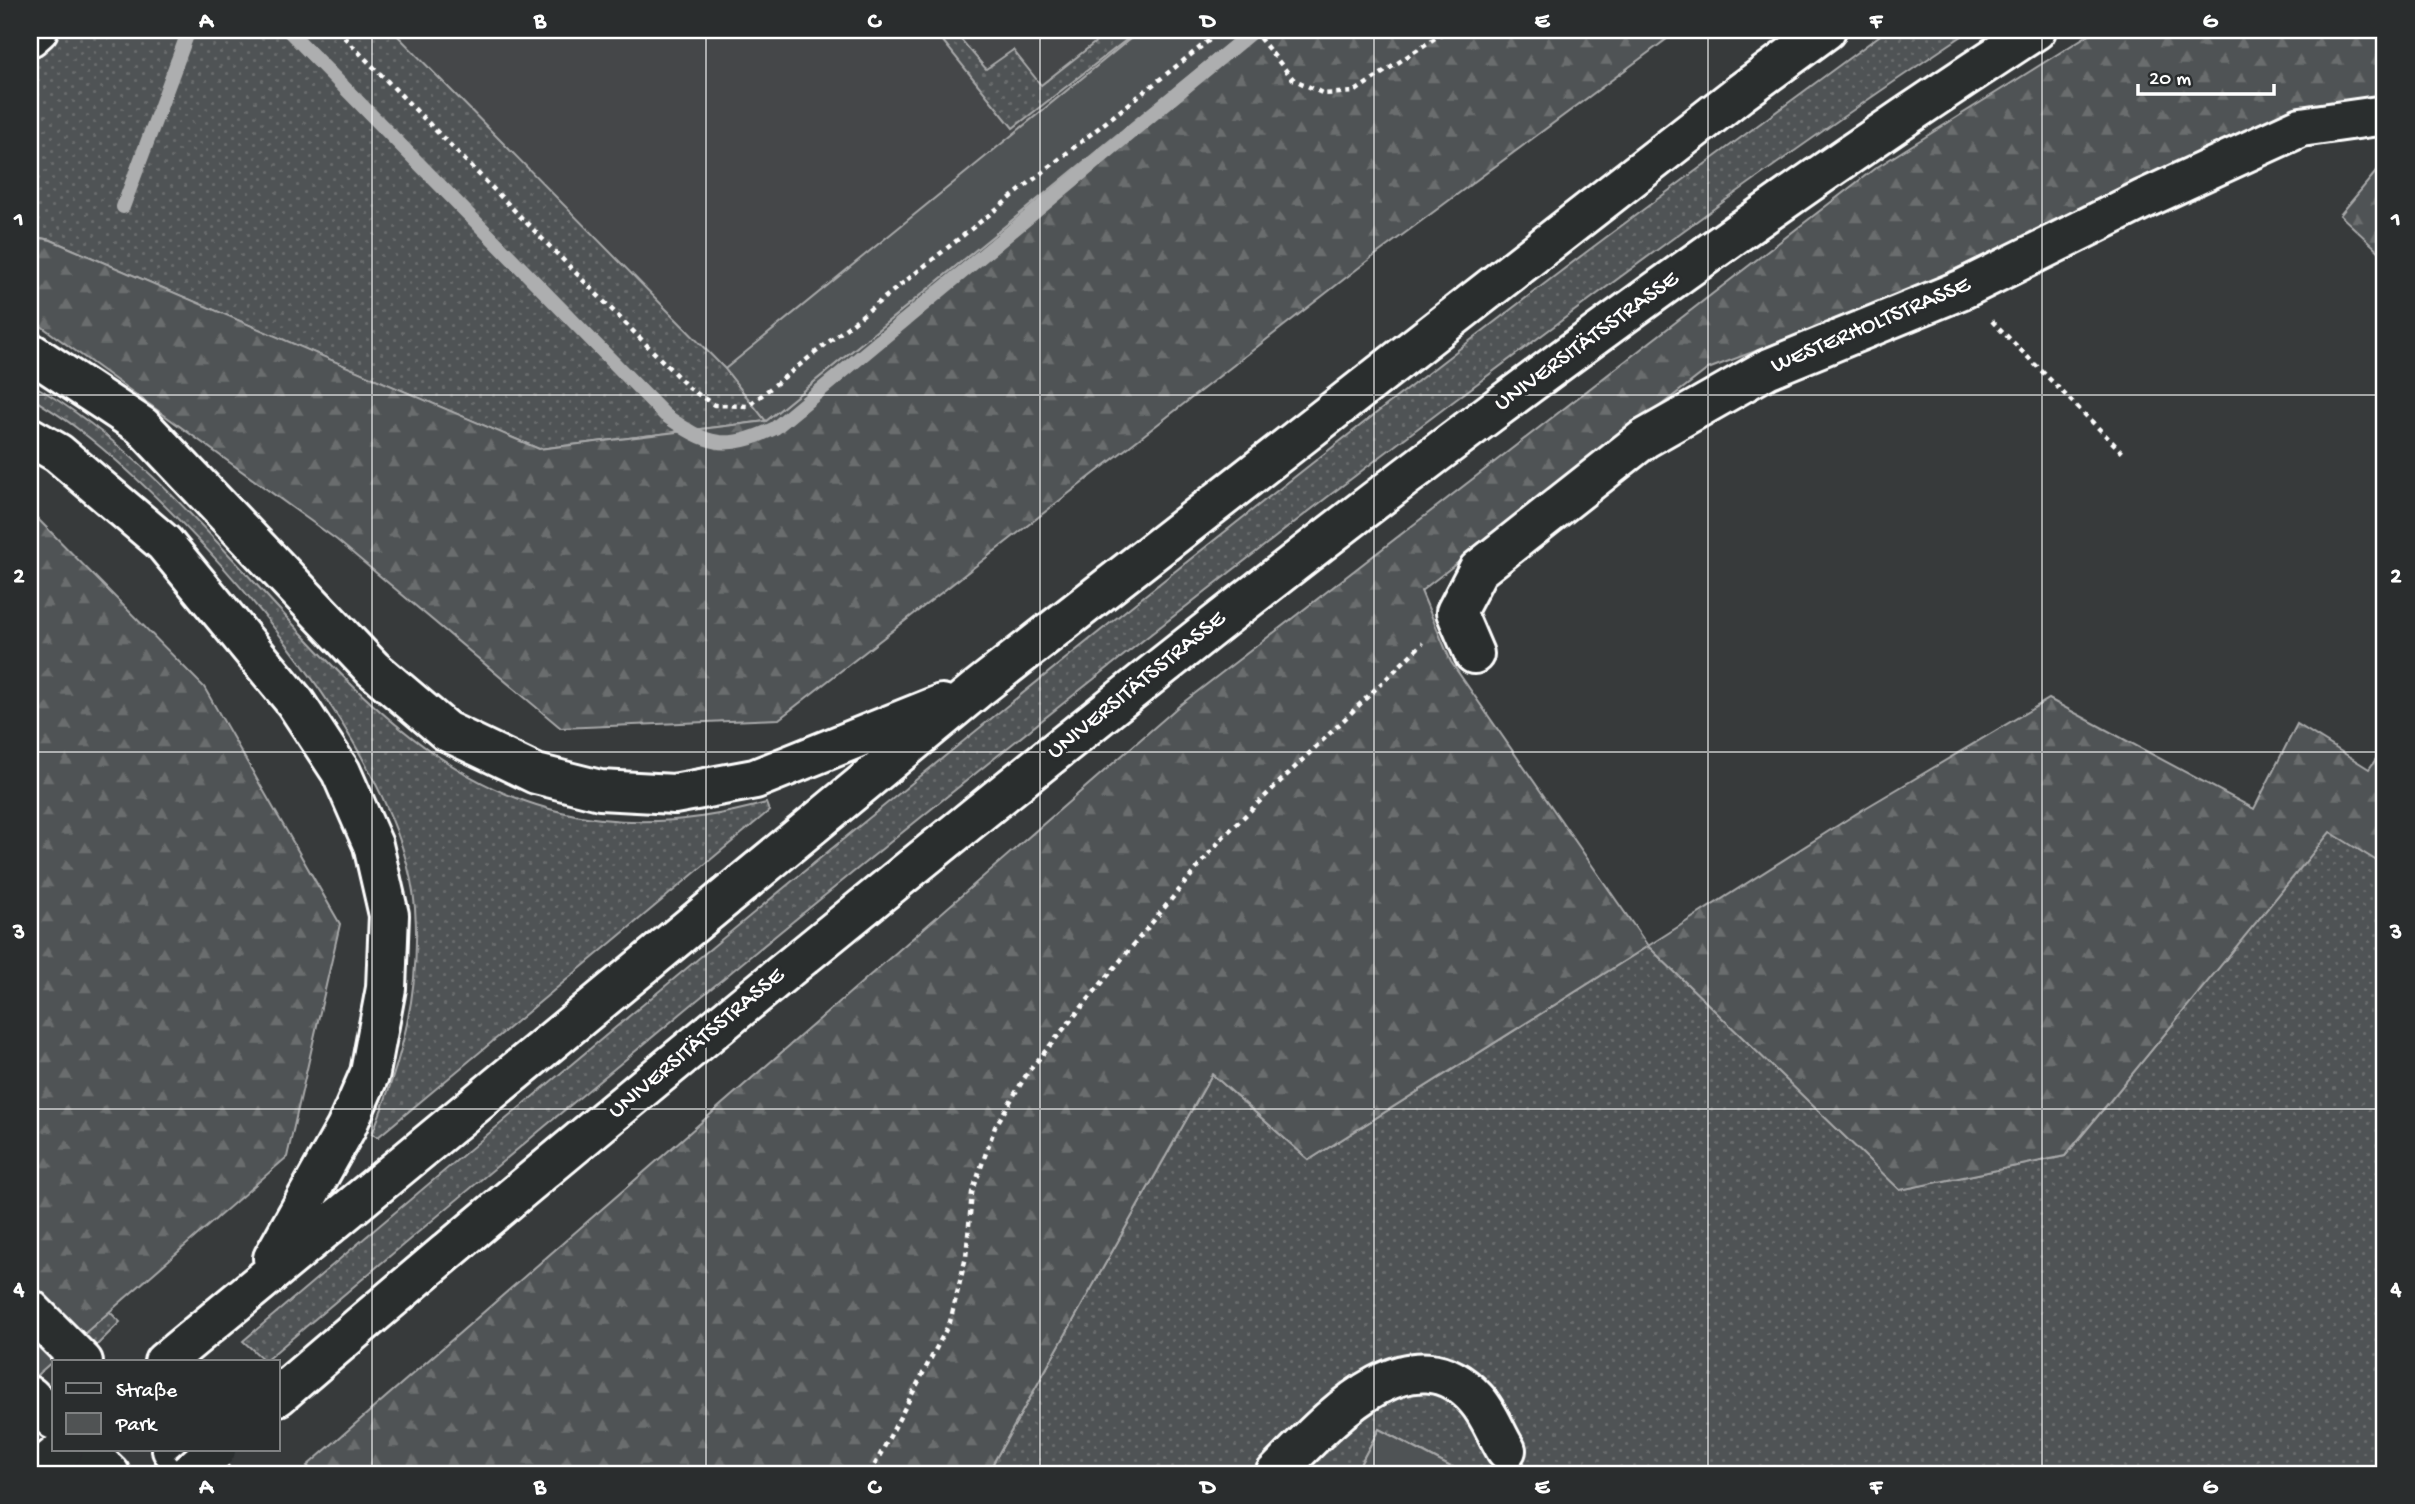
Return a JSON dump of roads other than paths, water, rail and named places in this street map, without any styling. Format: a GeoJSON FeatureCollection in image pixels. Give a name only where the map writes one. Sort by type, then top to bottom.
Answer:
{"type":"FeatureCollection","features":[{"type":"Feature","properties":{"kind":"main road"},"geometry":{"type":"LineString","coordinates":[[30,37],[38,30]]}},
{"type":"Feature","properties":{"kind":"main road"},"geometry":{"type":"LineString","coordinates":[[166,1360],[262,1278],[976,690],[1738,94],[1826,30]]}},
{"type":"Feature","properties":{"kind":"main road","name":"UNIVERSITÄTSSTRASSE"},"geometry":{"type":"LineString","coordinates":[[286,1390],[782,972],[1192,640],[1555,363],[1905,115],[2036,30]]}},
{"type":"Feature","properties":{"kind":"main road","name":"WESTERHOLTSTRASSE"},"geometry":{"type":"LineString","coordinates":[[1474,654],[1456,612],[1478,570],[1644,439],[1768,369],[1963,289],[2144,199],[2301,127],[2385,115]]}},
{"type":"Feature","properties":{"kind":"main road"},"geometry":{"type":"LineString","coordinates":[[30,352],[142,426],[373,669],[446,731],[536,774],[600,790],[674,794],[741,782],[976,690]]}},
{"type":"Feature","properties":{"kind":"main road"},"geometry":{"type":"LineString","coordinates":[[30,437],[58,453],[164,543],[295,702],[341,772],[373,845],[389,915],[386,988],[370,1073],[346,1128],[262,1278]]}},
{"type":"Feature","properties":{"kind":"main road"},"geometry":{"type":"LineString","coordinates":[[30,1310],[81,1360]]}},
{"type":"Feature","properties":{"kind":"main road"},"geometry":{"type":"LineString","coordinates":[[1275,1474],[1341,1409],[1361,1394],[1401,1376],[1429,1371],[1458,1384],[1477,1399],[1506,1450]]}},
{"type":"Feature","properties":{"kind":"main road"},"geometry":{"type":"LineString","coordinates":[[30,1396],[52,1418]]}},
{"type":"Feature","properties":{"kind":"main road"},"geometry":{"type":"LineString","coordinates":[[34,1474],[60,1452]]}},
{"type":"Feature","properties":{"kind":"main road"},"geometry":{"type":"LineString","coordinates":[[87,1452],[110,1474]]}},
{"type":"Feature","properties":{"kind":"main road"},"geometry":{"type":"LineString","coordinates":[[174,1452],[199,1474]]}},
{"type":"Feature","properties":{"kind":"main road"},"geometry":{"type":"LineString","coordinates":[[188,1474],[214,1452]]}},
{"type":"Feature","properties":{"kind":"waterway"},"geometry":{"type":"LineString","coordinates":[[123,207],[189,30]]}},
{"type":"Feature","properties":{"kind":"waterway"},"geometry":{"type":"LineString","coordinates":[[288,30],[665,415],[693,433],[717,442],[743,440],[775,428],[1254,30]]}}]}
